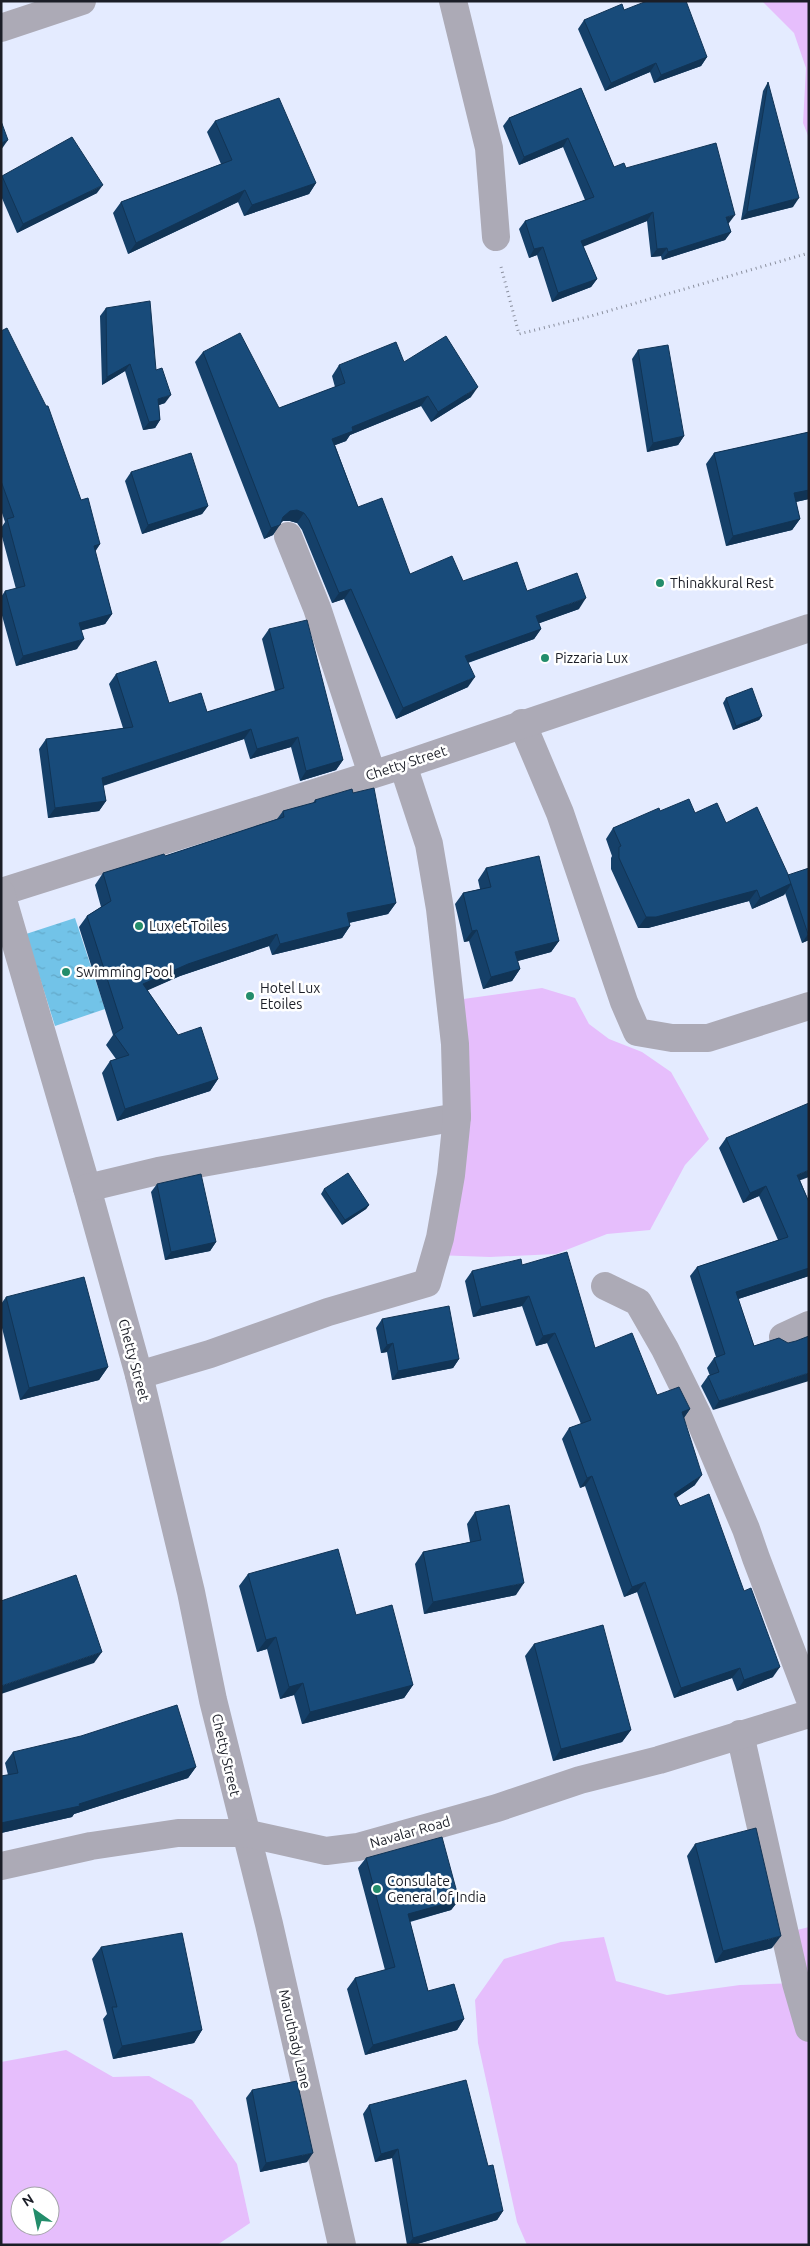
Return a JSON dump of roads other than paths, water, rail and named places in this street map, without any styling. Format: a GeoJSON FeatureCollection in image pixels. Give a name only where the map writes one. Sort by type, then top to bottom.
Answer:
{"type":"FeatureCollection","features":[{"type":"Feature","properties":{"kind":"street"},"geometry":{"type":"LineString","coordinates":[[1,28],[82,1]]}},
{"type":"Feature","properties":{"kind":"street"},"geometry":{"type":"LineString","coordinates":[[453,1],[489,148],[496,237]]}},
{"type":"Feature","properties":{"kind":"street"},"geometry":{"type":"LineString","coordinates":[[288,536],[317,608],[372,774]]}},
{"type":"Feature","properties":{"kind":"street","name":"Chetty Street"},"geometry":{"type":"LineString","coordinates":[[245,1834],[139,1375],[88,1188],[1,893],[403,765],[522,723],[809,628]]}},
{"type":"Feature","properties":{"kind":"street"},"geometry":{"type":"LineString","coordinates":[[522,723],[560,813],[624,1002],[637,1032],[672,1038],[708,1038],[809,1006]]}},
{"type":"Feature","properties":{"kind":"street"},"geometry":{"type":"LineString","coordinates":[[139,1375],[210,1354],[328,1312],[427,1283],[440,1238],[451,1175],[457,1117],[455,1044],[440,909],[429,844],[403,765]]}},
{"type":"Feature","properties":{"kind":"street"},"geometry":{"type":"LineString","coordinates":[[88,1188],[167,1169],[457,1117]]}},
{"type":"Feature","properties":{"kind":"street"},"geometry":{"type":"LineString","coordinates":[[605,1286],[638,1302],[698,1416],[746,1529],[809,1697]]}},
{"type":"Feature","properties":{"kind":"street"},"geometry":{"type":"LineString","coordinates":[[783,1337],[809,1325]]}},
{"type":"Feature","properties":{"kind":"street","name":"Navalar Road"},"geometry":{"type":"LineString","coordinates":[[1,1866],[91,1846],[178,1833],[245,1834],[326,1851],[358,1847],[497,1808],[580,1780],[659,1760],[809,1714]]}},
{"type":"Feature","properties":{"kind":"street"},"geometry":{"type":"LineString","coordinates":[[740,1734],[796,1983],[809,2028]]}},
{"type":"Feature","properties":{"kind":"street","name":"Maruthady Lane"},"geometry":{"type":"LineString","coordinates":[[245,1834],[269,1924],[342,2245]]}},
{"type":"Feature","properties":{"kind":"water","name":"Swimming Pool"},"geometry":{"type":"Polygon","coordinates":[[[75,918],[105,1009],[55,1026],[26,934],[75,918]]]}},
{"type":"Feature","properties":{"kind":"place","name":"Thinakkural Rest"},"geometry":{"type":"Point","coordinates":[660,583]}},
{"type":"Feature","properties":{"kind":"place","name":"Pizzaria Lux"},"geometry":{"type":"Point","coordinates":[545,658]}},
{"type":"Feature","properties":{"kind":"place","name":"Lux et Toiles"},"geometry":{"type":"Point","coordinates":[139,926]}},
{"type":"Feature","properties":{"kind":"place","name":"Swimming Pool"},"geometry":{"type":"Point","coordinates":[66,972]}},
{"type":"Feature","properties":{"kind":"place","name":"Hotel Lux Etoiles"},"geometry":{"type":"Point","coordinates":[250,996]}},
{"type":"Feature","properties":{"kind":"place","name":"Consulate General of India"},"geometry":{"type":"Point","coordinates":[377,1889]}}]}
